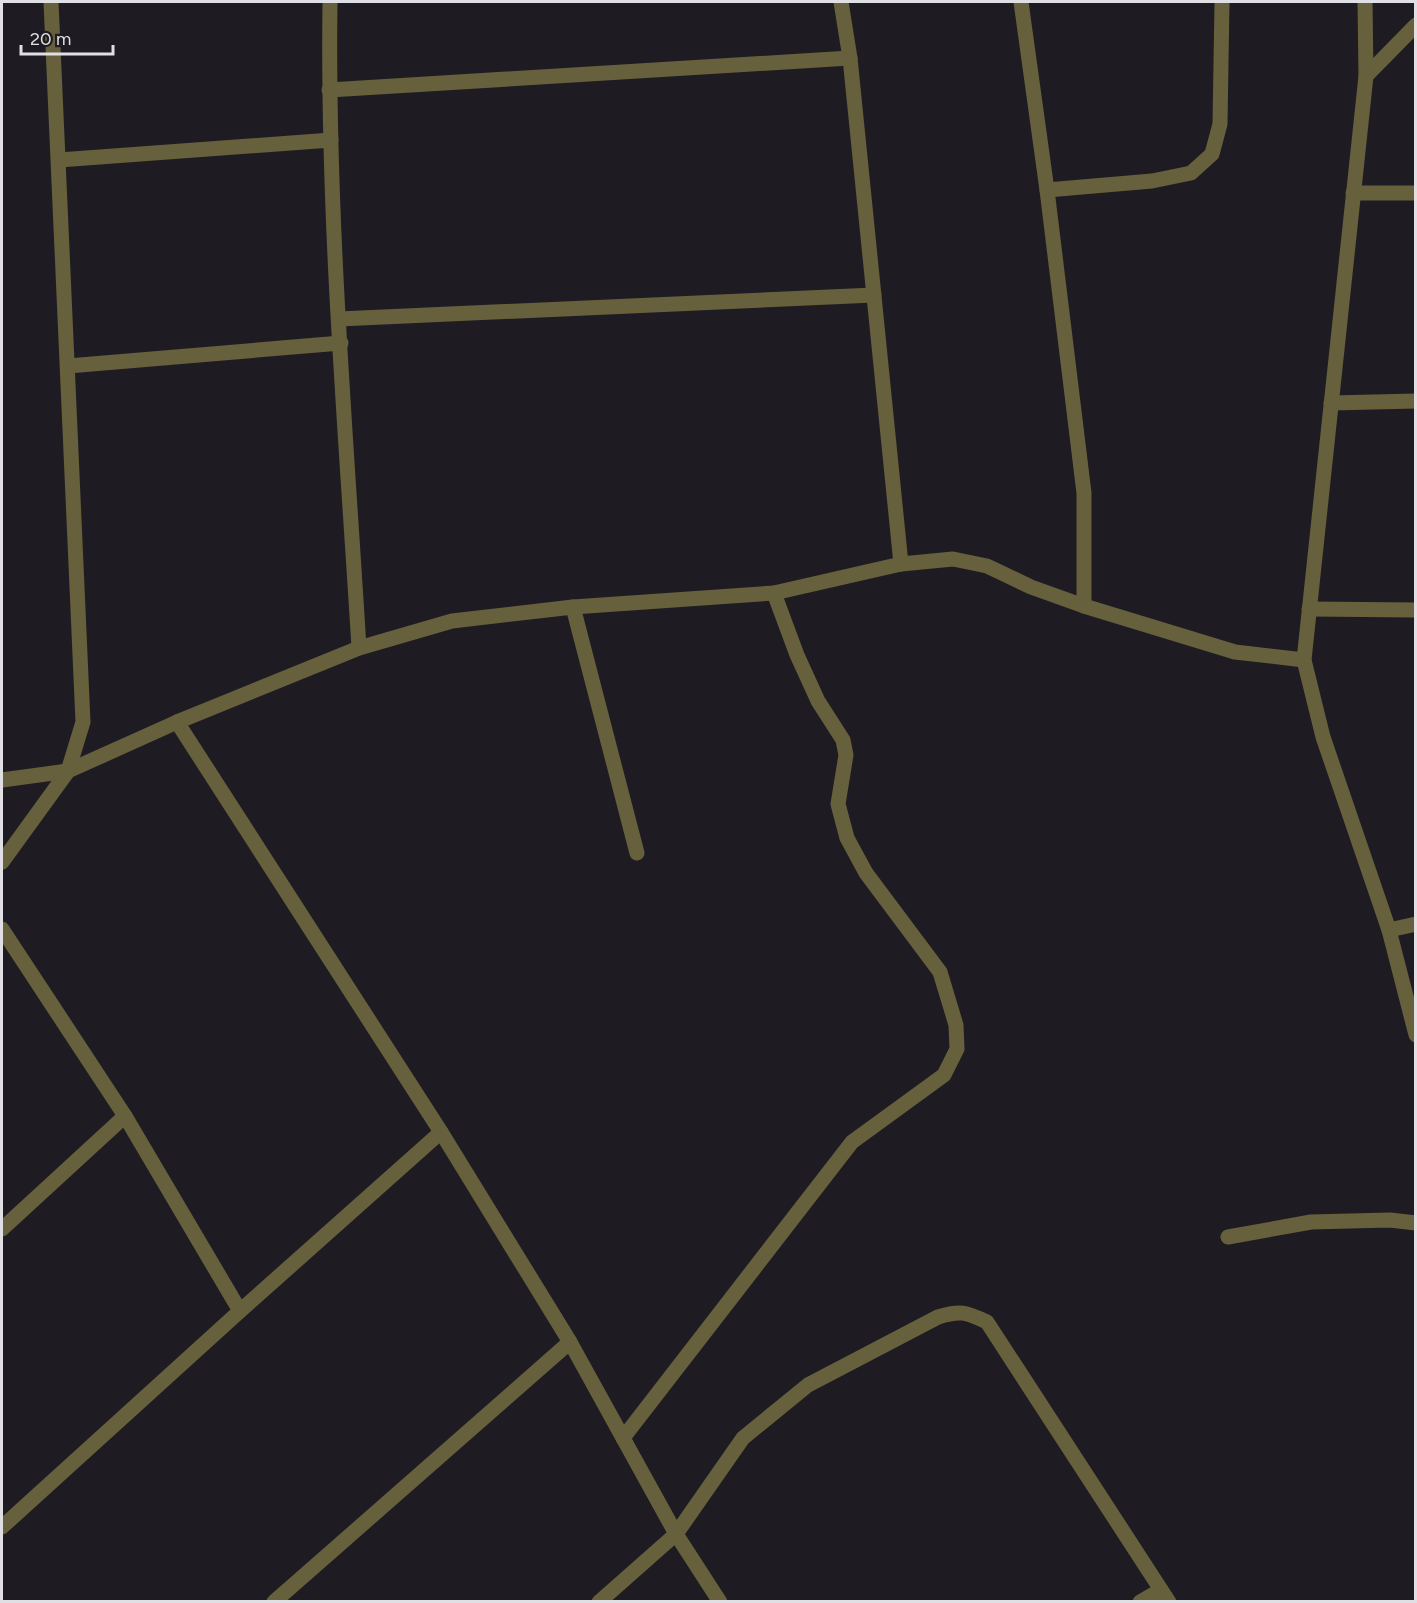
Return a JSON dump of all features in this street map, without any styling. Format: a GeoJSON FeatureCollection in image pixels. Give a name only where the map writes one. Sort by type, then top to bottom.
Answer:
{"type":"FeatureCollection","features":[{"type":"Feature","properties":{"kind":"street"},"geometry":{"type":"LineString","coordinates":[[2,862],[68,771],[83,722],[51,2]]}},
{"type":"Feature","properties":{"kind":"street"},"geometry":{"type":"LineString","coordinates":[[330,2],[329,90],[339,320],[359,648]]}},
{"type":"Feature","properties":{"kind":"street"},"geometry":{"type":"LineString","coordinates":[[841,2],[850,58],[901,564]]}},
{"type":"Feature","properties":{"kind":"street"},"geometry":{"type":"LineString","coordinates":[[1021,2],[1047,190],[1084,493],[1084,606]]}},
{"type":"Feature","properties":{"kind":"street"},"geometry":{"type":"LineString","coordinates":[[1047,190],[1152,181],[1191,173],[1212,153],[1220,124],[1222,2]]}},
{"type":"Feature","properties":{"kind":"street"},"geometry":{"type":"LineString","coordinates":[[1365,2],[1366,76],[1304,660],[1323,737],[1389,930],[1416,1035]]}},
{"type":"Feature","properties":{"kind":"street"},"geometry":{"type":"LineString","coordinates":[[1366,76],[1416,26]]}},
{"type":"Feature","properties":{"kind":"street"},"geometry":{"type":"LineString","coordinates":[[329,90],[850,58]]}},
{"type":"Feature","properties":{"kind":"street"},"geometry":{"type":"LineString","coordinates":[[59,160],[331,140]]}},
{"type":"Feature","properties":{"kind":"street"},"geometry":{"type":"LineString","coordinates":[[1353,193],[1416,193]]}},
{"type":"Feature","properties":{"kind":"street"},"geometry":{"type":"LineString","coordinates":[[339,320],[874,295]]}},
{"type":"Feature","properties":{"kind":"street"},"geometry":{"type":"LineString","coordinates":[[68,366],[341,343]]}},
{"type":"Feature","properties":{"kind":"street"},"geometry":{"type":"LineString","coordinates":[[1331,403],[1416,401]]}},
{"type":"Feature","properties":{"kind":"street"},"geometry":{"type":"LineString","coordinates":[[2,780],[68,771],[177,722],[359,648],[453,621],[573,607],[774,593],[901,564],[953,559],[987,566],[1031,587],[1084,606],[1235,652],[1304,660]]}},
{"type":"Feature","properties":{"kind":"street"},"geometry":{"type":"LineString","coordinates":[[623,1438],[852,1142],[944,1074],[957,1049],[956,1025],[940,972],[866,873],[847,838],[838,804],[846,755],[843,740],[818,701],[797,655],[774,593]]}},
{"type":"Feature","properties":{"kind":"street"},"geometry":{"type":"LineString","coordinates":[[573,607],[637,853]]}},
{"type":"Feature","properties":{"kind":"street"},"geometry":{"type":"LineString","coordinates":[[1309,609],[1416,610]]}},
{"type":"Feature","properties":{"kind":"street"},"geometry":{"type":"LineString","coordinates":[[177,722],[441,1132],[570,1342],[676,1534],[720,1602]]}},
{"type":"Feature","properties":{"kind":"street"},"geometry":{"type":"LineString","coordinates":[[1389,930],[1416,924]]}},
{"type":"Feature","properties":{"kind":"street"},"geometry":{"type":"LineString","coordinates":[[2,929],[125,1116],[240,1311]]}},
{"type":"Feature","properties":{"kind":"street"},"geometry":{"type":"LineString","coordinates":[[2,1229],[125,1116]]}},
{"type":"Feature","properties":{"kind":"street"},"geometry":{"type":"LineString","coordinates":[[2,1527],[441,1132]]}},
{"type":"Feature","properties":{"kind":"street"},"geometry":{"type":"LineString","coordinates":[[1228,1237],[1311,1222],[1390,1220],[1416,1223]]}},
{"type":"Feature","properties":{"kind":"street"},"geometry":{"type":"LineString","coordinates":[[598,1602],[676,1534],[743,1438],[808,1385],[938,1317],[956,1311],[971,1314],[987,1322],[1165,1596],[1140,1602]]}},
{"type":"Feature","properties":{"kind":"street"},"geometry":{"type":"LineString","coordinates":[[274,1602],[570,1342]]}}]}
